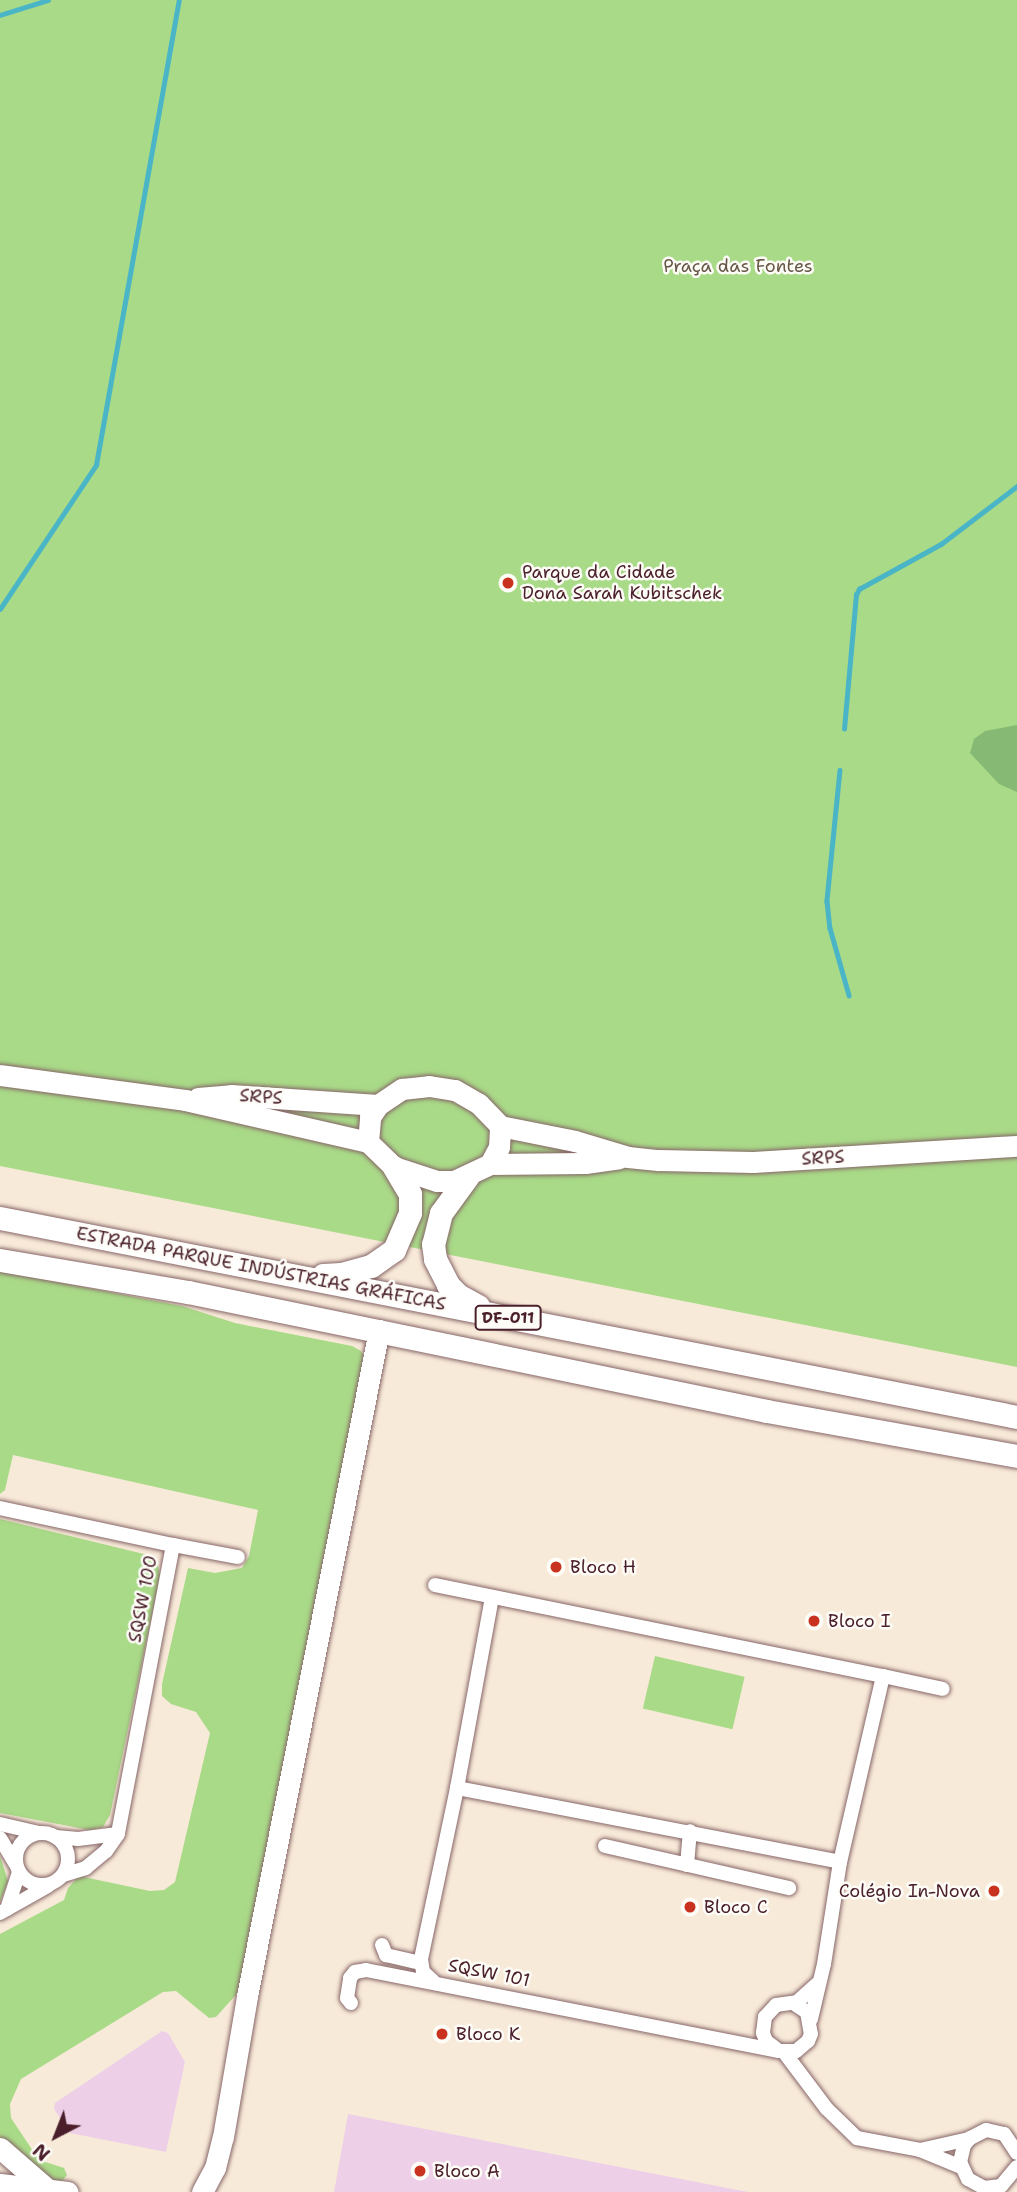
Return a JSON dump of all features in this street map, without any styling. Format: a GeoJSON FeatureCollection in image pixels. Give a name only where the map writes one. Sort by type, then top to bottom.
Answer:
{"type":"FeatureCollection","features":[{"type":"Feature","properties":{"kind":"main road","name":"SRPS"},"geometry":{"type":"LineString","coordinates":[[0,1075],[185,1100],[368,1142],[394,1167],[437,1181],[468,1176],[490,1164],[585,1163],[628,1157],[753,1162],[1017,1146]]}},
{"type":"Feature","properties":{"kind":"main road"},"geometry":{"type":"LineString","coordinates":[[368,1142],[370,1117],[378,1105],[402,1089],[429,1086],[455,1090],[479,1104],[500,1126],[499,1147],[490,1164]]}},
{"type":"Feature","properties":{"kind":"main road","name":"SRPS"},"geometry":{"type":"LineString","coordinates":[[185,1100],[230,1095],[378,1105]]}},
{"type":"Feature","properties":{"kind":"main road","name":"SRPS"},"geometry":{"type":"LineString","coordinates":[[500,1126],[575,1142],[628,1157]]}},
{"type":"Feature","properties":{"kind":"main road"},"geometry":{"type":"LineString","coordinates":[[298,1276],[341,1274],[371,1266],[394,1250],[405,1231],[410,1204],[405,1182],[394,1167]]}},
{"type":"Feature","properties":{"kind":"main road"},"geometry":{"type":"LineString","coordinates":[[468,1176],[441,1213],[435,1229],[435,1259],[448,1286],[458,1295],[507,1318]]}},
{"type":"Feature","properties":{"kind":"main road","name":"ESTRADA PARQUE INDÚSTRIAS GRÁFICAS"},"geometry":{"type":"LineString","coordinates":[[0,1217],[1017,1417]]}},
{"type":"Feature","properties":{"kind":"main road","name":"ESTRADA PARQUE INDÚSTRIAS GRÁFICAS"},"geometry":{"type":"LineString","coordinates":[[0,1260],[188,1292],[767,1411],[1017,1456]]}},
{"type":"Feature","properties":{"kind":"main road"},"geometry":{"type":"LineString","coordinates":[[202,2192],[215,2168],[379,1330]]}},
{"type":"Feature","properties":{"kind":"main road"},"geometry":{"type":"LineString","coordinates":[[0,2148],[46,2188]]}},
{"type":"Feature","properties":{"kind":"main road"},"geometry":{"type":"LineString","coordinates":[[215,2168],[221,2192]]}},
{"type":"Feature","properties":{"kind":"main road"},"geometry":{"type":"LineString","coordinates":[[0,2184],[68,2192]]}},
{"type":"Feature","properties":{"kind":"street","name":"SQSW 100"},"geometry":{"type":"LineString","coordinates":[[0,1508],[173,1545],[118,1835]]}},
{"type":"Feature","properties":{"kind":"street"},"geometry":{"type":"LineString","coordinates":[[173,1545],[237,1557]]}},
{"type":"Feature","properties":{"kind":"street"},"geometry":{"type":"LineString","coordinates":[[435,1585],[943,1689]]}},
{"type":"Feature","properties":{"kind":"street"},"geometry":{"type":"LineString","coordinates":[[382,1945],[386,1955],[421,1963],[492,1597]]}},
{"type":"Feature","properties":{"kind":"street"},"geometry":{"type":"LineString","coordinates":[[782,2051],[796,2051],[805,2044],[811,2034],[811,2019],[840,1862],[883,1676]]}},
{"type":"Feature","properties":{"kind":"street"},"geometry":{"type":"LineString","coordinates":[[457,1788],[840,1862]]}},
{"type":"Feature","properties":{"kind":"street"},"geometry":{"type":"LineString","coordinates":[[0,1824],[56,1838],[118,1835]]}},
{"type":"Feature","properties":{"kind":"street"},"geometry":{"type":"LineString","coordinates":[[687,1865],[690,1831]]}},
{"type":"Feature","properties":{"kind":"street"},"geometry":{"type":"LineString","coordinates":[[4,1911],[18,1869],[18,1848],[24,1840],[39,1833]]}},
{"type":"Feature","properties":{"kind":"street"},"geometry":{"type":"LineString","coordinates":[[4,1911],[63,1875],[86,1868],[106,1851],[118,1835]]}},
{"type":"Feature","properties":{"kind":"street"},"geometry":{"type":"LineString","coordinates":[[0,1838],[18,1869],[33,1884],[50,1885]]}},
{"type":"Feature","properties":{"kind":"street"},"geometry":{"type":"LineString","coordinates":[[56,1838],[63,1843],[68,1859],[63,1875]]}},
{"type":"Feature","properties":{"kind":"street"},"geometry":{"type":"LineString","coordinates":[[605,1846],[789,1888]]}},
{"type":"Feature","properties":{"kind":"street","name":"SQSW 101"},"geometry":{"type":"LineString","coordinates":[[421,1963],[423,1972],[433,1981],[782,2051]]}},
{"type":"Feature","properties":{"kind":"street"},"geometry":{"type":"LineString","coordinates":[[351,2003],[347,1987],[355,1972],[366,1970],[433,1981]]}},
{"type":"Feature","properties":{"kind":"street"},"geometry":{"type":"LineString","coordinates":[[793,2003],[804,1997],[820,1981]]}},
{"type":"Feature","properties":{"kind":"street"},"geometry":{"type":"LineString","coordinates":[[734,2042],[762,2025],[769,2010],[784,2002],[793,2003],[807,2012],[811,2019]]}},
{"type":"Feature","properties":{"kind":"street"},"geometry":{"type":"LineString","coordinates":[[762,2025],[766,2041],[782,2051],[810,2082],[839,2123],[857,2138],[920,2150],[962,2169],[975,2185],[992,2188],[1006,2185],[1017,2168]]}},
{"type":"Feature","properties":{"kind":"street"},"geometry":{"type":"LineString","coordinates":[[805,2044],[810,2082]]}},
{"type":"Feature","properties":{"kind":"street"},"geometry":{"type":"LineString","coordinates":[[920,2150],[969,2138],[977,2133],[995,2131],[1016,2147]]}},
{"type":"Feature","properties":{"kind":"street"},"geometry":{"type":"LineString","coordinates":[[969,2138],[961,2153],[962,2169],[970,2192]]}},
{"type":"Feature","properties":{"kind":"shaded area"},"geometry":{"type":"Polygon","coordinates":[[[162,2031],[168,2033],[185,2062],[166,2152],[70,2133],[54,2109],[55,2103],[162,2031]]]}},
{"type":"Feature","properties":{"kind":"shaded area"},"geometry":{"type":"Polygon","coordinates":[[[348,2114],[748,2192],[334,2192],[348,2114]]]}},
{"type":"Feature","properties":{"kind":"green space","name":"Parque da Cidade Dona Sarah Kubitschek"},"geometry":{"type":"Polygon","coordinates":[[[0,0],[1017,0],[1017,1367],[0,1166],[0,0]]]}},
{"type":"Feature","properties":{"kind":"green space"},"geometry":{"type":"Polygon","coordinates":[[[1017,725],[1017,792],[999,784],[970,753],[974,739],[985,731],[1017,725]]]}},
{"type":"Feature","properties":{"kind":"green space"},"geometry":{"type":"Polygon","coordinates":[[[0,1271],[182,1306],[235,1323],[352,1346],[361,1351],[367,1361],[242,1988],[216,2017],[209,2018],[176,1991],[163,1992],[21,2079],[10,2104],[11,2118],[39,2160],[64,2168],[67,2175],[62,2181],[48,2180],[0,2145],[0,1934],[64,1900],[68,1888],[79,1876],[150,1891],[164,1890],[175,1882],[210,1733],[196,1712],[171,1704],[162,1696],[162,1684],[188,1568],[215,1573],[242,1568],[249,1556],[258,1510],[13,1455],[5,1490],[0,1494],[0,1271]]]}},
{"type":"Feature","properties":{"kind":"green space"},"geometry":{"type":"Polygon","coordinates":[[[0,1519],[144,1554],[157,1561],[160,1576],[110,1815],[103,1827],[90,1830],[0,1813],[0,1519]]]}},
{"type":"Feature","properties":{"kind":"green space"},"geometry":{"type":"Polygon","coordinates":[[[655,1656],[745,1677],[732,1729],[643,1709],[655,1656]]]}},
{"type":"Feature","properties":{"kind":"green space"},"geometry":{"type":"Polygon","coordinates":[[[0,1856],[8,1881],[0,1902],[0,1856]]]}},
{"type":"Feature","properties":{"kind":"waterway"},"geometry":{"type":"LineString","coordinates":[[0,15],[48,0]]}},
{"type":"Feature","properties":{"kind":"waterway"},"geometry":{"type":"LineString","coordinates":[[0,609],[96,465],[179,0]]}},
{"type":"Feature","properties":{"kind":"waterway"},"geometry":{"type":"LineString","coordinates":[[844,729],[856,595],[859,589],[941,544],[1017,486]]}},
{"type":"Feature","properties":{"kind":"waterway"},"geometry":{"type":"LineString","coordinates":[[840,770],[827,901],[830,928],[849,995]]}},
{"type":"Feature","properties":{"kind":"place","name":"Parque da Cidade Dona Sarah Kubitschek"},"geometry":{"type":"Point","coordinates":[508,583]}},
{"type":"Feature","properties":{"kind":"place","name":"Bloco H"},"geometry":{"type":"Point","coordinates":[556,1567]}},
{"type":"Feature","properties":{"kind":"place","name":"Bloco I"},"geometry":{"type":"Point","coordinates":[814,1621]}},
{"type":"Feature","properties":{"kind":"place","name":"Colégio In-Nova"},"geometry":{"type":"Point","coordinates":[994,1891]}},
{"type":"Feature","properties":{"kind":"place","name":"Bloco C"},"geometry":{"type":"Point","coordinates":[690,1907]}},
{"type":"Feature","properties":{"kind":"place","name":"Bloco K"},"geometry":{"type":"Point","coordinates":[442,2034]}},
{"type":"Feature","properties":{"kind":"place","name":"Bloco A"},"geometry":{"type":"Point","coordinates":[420,2171]}},
{"type":"Feature","properties":{"kind":"park label","name":"Praça das Fontes"},"geometry":{"type":"Point","coordinates":[738,266]}}]}
